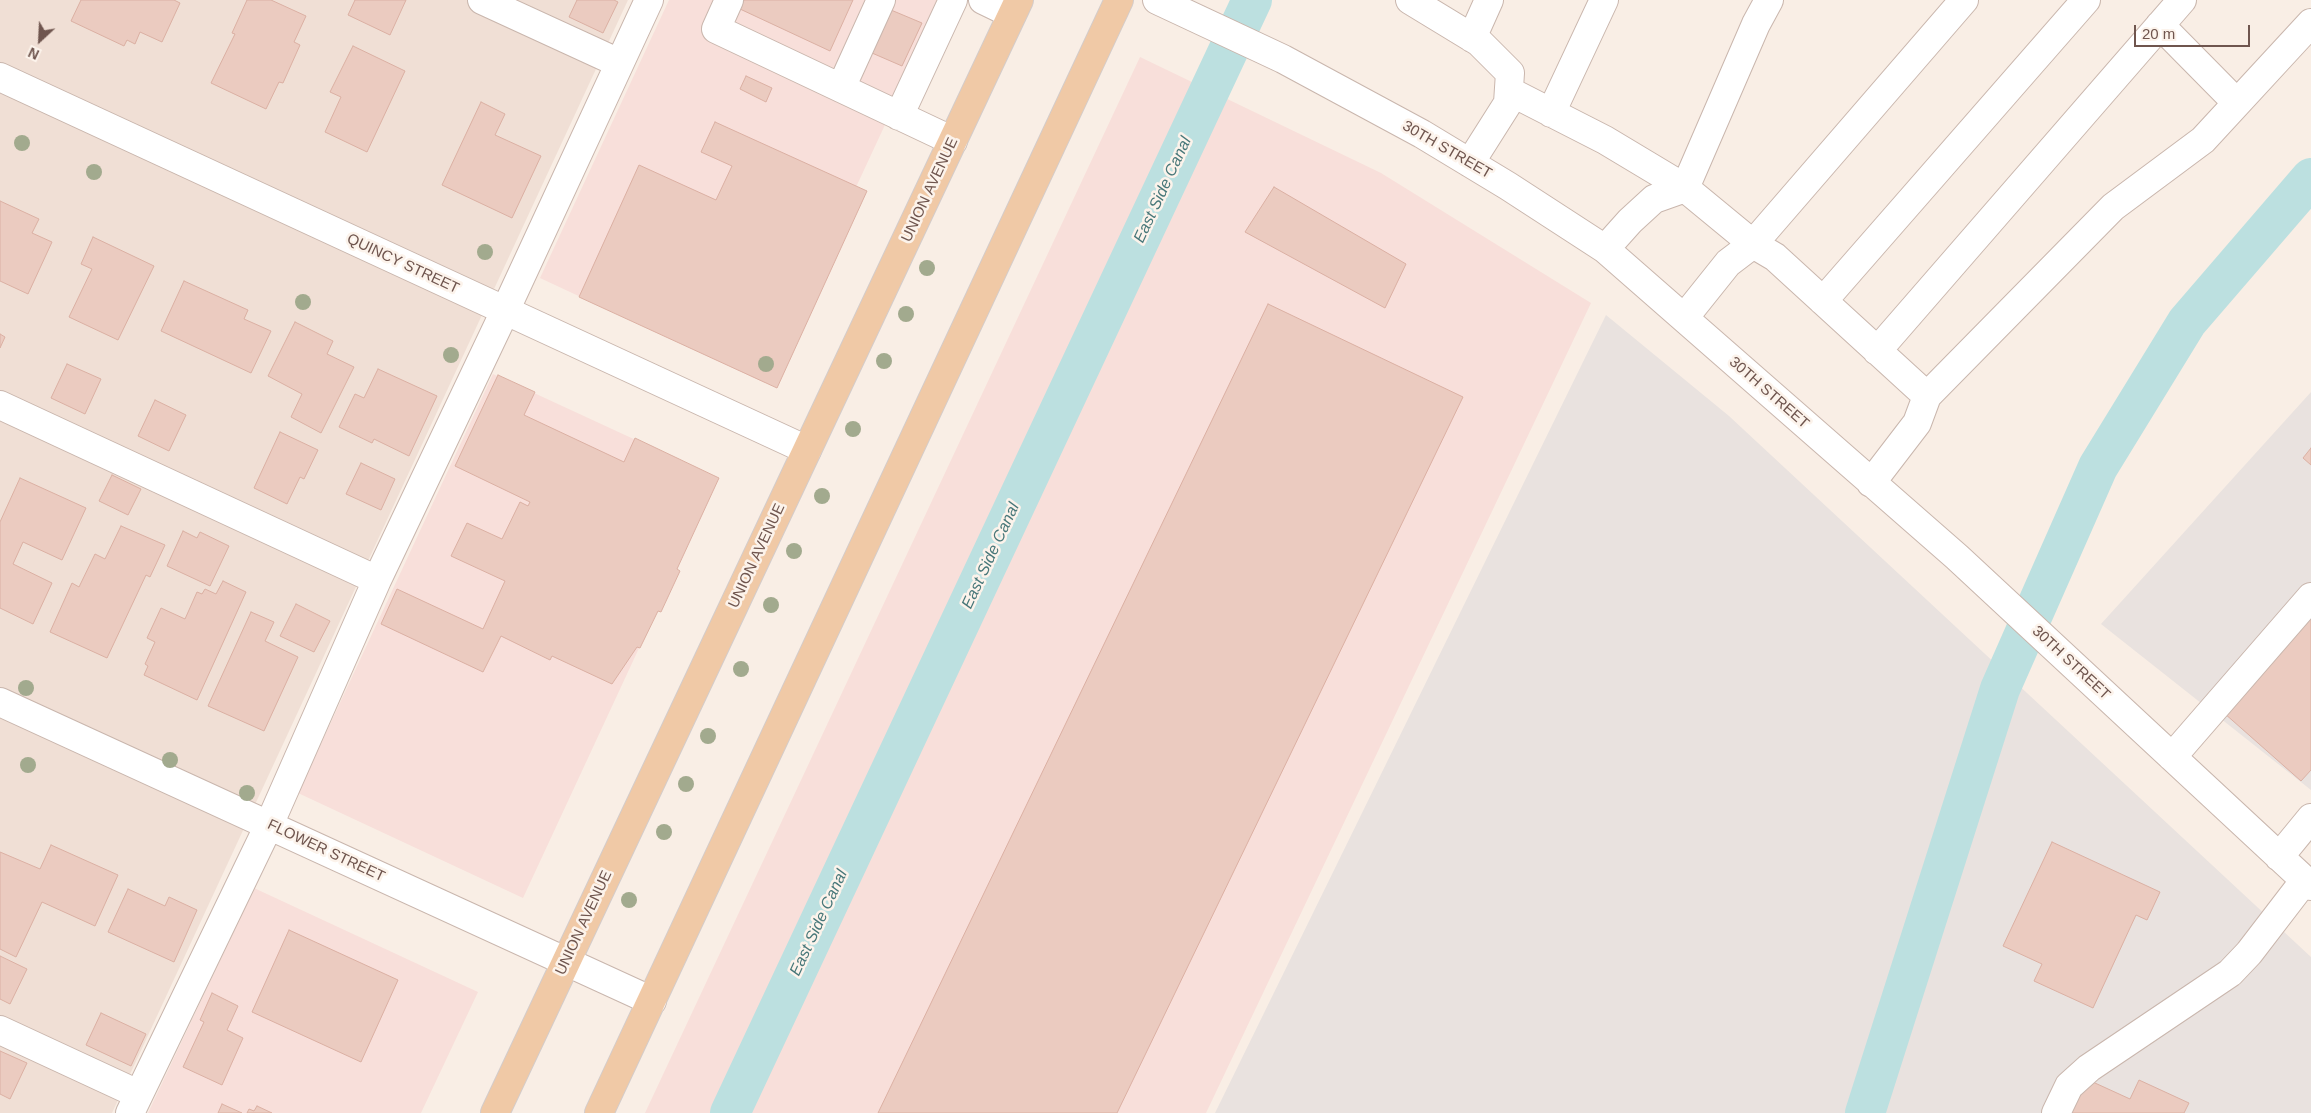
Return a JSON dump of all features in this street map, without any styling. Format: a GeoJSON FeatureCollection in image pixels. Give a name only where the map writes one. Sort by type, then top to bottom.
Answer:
{"type":"FeatureCollection","features":[{"type":"Feature","properties":{"kind":"main road"},"geometry":{"type":"LineString","coordinates":[[599,1113],[1119,0]]}},
{"type":"Feature","properties":{"kind":"main road","name":"UNION AVENUE"},"geometry":{"type":"LineString","coordinates":[[496,1113],[1016,7]]}},
{"type":"Feature","properties":{"kind":"street"},"geometry":{"type":"LineString","coordinates":[[482,0],[619,64]]}},
{"type":"Feature","properties":{"kind":"street"},"geometry":{"type":"LineString","coordinates":[[0,1030],[134,1104],[269,825],[377,580],[505,311],[649,0]]}},
{"type":"Feature","properties":{"kind":"street"},"geometry":{"type":"LineString","coordinates":[[729,0],[716,29],[953,141]]}},
{"type":"Feature","properties":{"kind":"street"},"geometry":{"type":"LineString","coordinates":[[841,88],[881,0]]}},
{"type":"Feature","properties":{"kind":"street"},"geometry":{"type":"LineString","coordinates":[[899,116],[953,0]]}},
{"type":"Feature","properties":{"kind":"street"},"geometry":{"type":"LineString","coordinates":[[983,0],[1016,7]]}},
{"type":"Feature","properties":{"kind":"street","name":"30TH STREET"},"geometry":{"type":"LineString","coordinates":[[1157,0],[1283,59],[1422,134],[1605,249],[1957,558],[2308,883]]}},
{"type":"Feature","properties":{"kind":"street"},"geometry":{"type":"LineString","coordinates":[[1410,0],[1479,42],[1510,73],[1508,103],[1470,163]]}},
{"type":"Feature","properties":{"kind":"street"},"geometry":{"type":"LineString","coordinates":[[1472,38],[1489,0]]}},
{"type":"Feature","properties":{"kind":"street"},"geometry":{"type":"LineString","coordinates":[[1551,113],[1604,0]]}},
{"type":"Feature","properties":{"kind":"street"},"geometry":{"type":"LineString","coordinates":[[1605,249],[1630,221],[1654,200],[1686,188],[1756,24],[1769,0]]}},
{"type":"Feature","properties":{"kind":"street"},"geometry":{"type":"LineString","coordinates":[[1684,318],[1728,263],[1753,244],[1964,0]]}},
{"type":"Feature","properties":{"kind":"street"},"geometry":{"type":"LineString","coordinates":[[1823,301],[2086,0]]}},
{"type":"Feature","properties":{"kind":"street"},"geometry":{"type":"LineString","coordinates":[[1877,351],[2182,0]]}},
{"type":"Feature","properties":{"kind":"street"},"geometry":{"type":"LineString","coordinates":[[1871,483],[1917,423],[1927,396],[2113,207],[2203,140],[2311,23]]}},
{"type":"Feature","properties":{"kind":"street"},"geometry":{"type":"LineString","coordinates":[[2160,25],[2237,103]]}},
{"type":"Feature","properties":{"kind":"street","name":"QUINCY STREET"},"geometry":{"type":"LineString","coordinates":[[0,77],[807,450]]}},
{"type":"Feature","properties":{"kind":"street"},"geometry":{"type":"LineString","coordinates":[[1509,91],[1605,140],[1686,188],[1753,244],[1775,257],[1927,396]]}},
{"type":"Feature","properties":{"kind":"street"},"geometry":{"type":"LineString","coordinates":[[0,405],[377,580]]}},
{"type":"Feature","properties":{"kind":"street"},"geometry":{"type":"LineString","coordinates":[[2172,757],[2311,596]]}},
{"type":"Feature","properties":{"kind":"street","name":"FLOWER STREET"},"geometry":{"type":"LineString","coordinates":[[0,702],[652,1001]]}},
{"type":"Feature","properties":{"kind":"street"},"geometry":{"type":"LineString","coordinates":[[2280,857],[2311,818]]}},
{"type":"Feature","properties":{"kind":"street"},"geometry":{"type":"LineString","coordinates":[[2056,1113],[2069,1086],[2089,1068],[2230,973],[2308,883]]}},
{"type":"Feature","properties":{"kind":"shaded area"},"geometry":{"type":"Polygon","coordinates":[[[0,0],[628,0],[112,1113],[0,1113],[0,0]]]}},
{"type":"Feature","properties":{"kind":"shaded area"},"geometry":{"type":"Polygon","coordinates":[[[669,0],[943,0],[765,383],[540,278],[669,0]]]}},
{"type":"Feature","properties":{"kind":"shaded area"},"geometry":{"type":"Polygon","coordinates":[[[1140,57],[1381,173],[1591,303],[1206,1113],[645,1113],[1140,57]]]}},
{"type":"Feature","properties":{"kind":"shaded area"},"geometry":{"type":"Polygon","coordinates":[[[1606,315],[1729,416],[2311,957],[2311,1113],[1215,1113],[1606,315]]]}},
{"type":"Feature","properties":{"kind":"shaded area"},"geometry":{"type":"Polygon","coordinates":[[[493,374],[718,478],[523,898],[298,793],[493,374]]]}},
{"type":"Feature","properties":{"kind":"shaded area"},"geometry":{"type":"Polygon","coordinates":[[[2311,392],[2311,790],[2101,624],[2311,392]]]}},
{"type":"Feature","properties":{"kind":"shaded area"},"geometry":{"type":"Polygon","coordinates":[[[254,888],[478,992],[421,1113],[148,1113],[254,888]]]}},
{"type":"Feature","properties":{"kind":"building"},"geometry":{"type":"Polygon","coordinates":[[[81,0],[174,0],[180,3],[162,42],[140,32],[135,44],[127,40],[124,46],[71,21],[81,0]]]}},
{"type":"Feature","properties":{"kind":"building"},"geometry":{"type":"Polygon","coordinates":[[[247,0],[271,0],[306,16],[294,42],[300,45],[283,83],[279,82],[266,109],[211,83],[235,34],[232,33],[247,0]]]}},
{"type":"Feature","properties":{"kind":"building"},"geometry":{"type":"Polygon","coordinates":[[[355,0],[406,0],[390,35],[348,15],[355,0]]]}},
{"type":"Feature","properties":{"kind":"building"},"geometry":{"type":"Polygon","coordinates":[[[577,0],[614,0],[618,2],[603,33],[569,17],[577,0]]]}},
{"type":"Feature","properties":{"kind":"building"},"geometry":{"type":"Polygon","coordinates":[[[744,0],[853,0],[830,51],[740,9],[744,0]]]}},
{"type":"Feature","properties":{"kind":"building"},"geometry":{"type":"Polygon","coordinates":[[[891,10],[922,23],[902,66],[872,53],[891,10]]]}},
{"type":"Feature","properties":{"kind":"building"},"geometry":{"type":"Polygon","coordinates":[[[353,46],[405,71],[367,152],[325,132],[341,97],[330,92],[353,46]]]}},
{"type":"Feature","properties":{"kind":"building"},"geometry":{"type":"Polygon","coordinates":[[[746,76],[772,88],[766,102],[740,89],[746,76]]]}},
{"type":"Feature","properties":{"kind":"building"},"geometry":{"type":"Polygon","coordinates":[[[481,102],[505,114],[495,135],[541,156],[512,218],[442,185],[481,102]]]}},
{"type":"Feature","properties":{"kind":"building"},"geometry":{"type":"Polygon","coordinates":[[[715,122],[867,191],[777,388],[579,297],[639,165],[716,200],[732,166],[701,152],[715,122]]]}},
{"type":"Feature","properties":{"kind":"building"},"geometry":{"type":"Polygon","coordinates":[[[1274,187],[1406,264],[1385,308],[1245,232],[1274,187]]]}},
{"type":"Feature","properties":{"kind":"building"},"geometry":{"type":"Polygon","coordinates":[[[0,201],[39,219],[32,233],[52,242],[28,294],[0,281],[0,201]]]}},
{"type":"Feature","properties":{"kind":"building"},"geometry":{"type":"Polygon","coordinates":[[[93,237],[154,266],[118,340],[69,317],[92,269],[81,264],[93,237]]]}},
{"type":"Feature","properties":{"kind":"building"},"geometry":{"type":"Polygon","coordinates":[[[184,281],[248,310],[244,319],[271,331],[251,373],[161,331],[184,281]]]}},
{"type":"Feature","properties":{"kind":"building"},"geometry":{"type":"Polygon","coordinates":[[[1268,304],[1463,397],[1117,1113],[878,1113],[1268,304]]]}},
{"type":"Feature","properties":{"kind":"building"},"geometry":{"type":"Polygon","coordinates":[[[295,322],[333,341],[327,354],[354,367],[321,433],[291,417],[302,394],[268,376],[295,322]]]}},
{"type":"Feature","properties":{"kind":"building"},"geometry":{"type":"Polygon","coordinates":[[[0,334],[5,337],[0,348],[0,334]]]}},
{"type":"Feature","properties":{"kind":"building"},"geometry":{"type":"Polygon","coordinates":[[[67,364],[101,379],[85,414],[51,398],[67,364]]]}},
{"type":"Feature","properties":{"kind":"building"},"geometry":{"type":"Polygon","coordinates":[[[378,369],[437,396],[409,456],[374,439],[372,443],[339,427],[355,394],[364,398],[378,369]]]}},
{"type":"Feature","properties":{"kind":"building"},"geometry":{"type":"Polygon","coordinates":[[[498,375],[535,392],[524,415],[624,462],[635,438],[719,478],[677,569],[680,571],[661,612],[658,611],[640,648],[637,647],[612,684],[552,656],[550,660],[501,636],[483,672],[381,624],[397,589],[483,629],[505,581],[451,556],[467,523],[502,539],[520,502],[528,506],[530,502],[455,466],[498,375]]]}},
{"type":"Feature","properties":{"kind":"building"},"geometry":{"type":"Polygon","coordinates":[[[155,400],[186,415],[169,451],[138,436],[155,400]]]}},
{"type":"Feature","properties":{"kind":"building"},"geometry":{"type":"Polygon","coordinates":[[[280,432],[318,450],[304,479],[300,477],[287,504],[254,488],[280,432]]]}},
{"type":"Feature","properties":{"kind":"building"},"geometry":{"type":"Polygon","coordinates":[[[2311,448],[2311,465],[2303,458],[2311,448]]]}},
{"type":"Feature","properties":{"kind":"building"},"geometry":{"type":"Polygon","coordinates":[[[361,463],[395,479],[381,510],[346,494],[361,463]]]}},
{"type":"Feature","properties":{"kind":"building"},"geometry":{"type":"Polygon","coordinates":[[[112,475],[141,489],[128,515],[99,501],[112,475]]]}},
{"type":"Feature","properties":{"kind":"building"},"geometry":{"type":"Polygon","coordinates":[[[20,478],[86,508],[62,560],[23,542],[13,564],[52,583],[33,624],[0,608],[0,522],[20,478]]]}},
{"type":"Feature","properties":{"kind":"building"},"geometry":{"type":"Polygon","coordinates":[[[121,526],[165,545],[150,577],[146,575],[107,658],[50,632],[72,583],[79,587],[95,554],[105,559],[121,526]]]}},
{"type":"Feature","properties":{"kind":"building"},"geometry":{"type":"Polygon","coordinates":[[[183,531],[197,538],[200,532],[229,546],[210,586],[167,566],[183,531]]]}},
{"type":"Feature","properties":{"kind":"building"},"geometry":{"type":"Polygon","coordinates":[[[223,581],[246,592],[197,700],[144,675],[148,666],[145,664],[155,642],[147,638],[161,608],[185,619],[197,592],[202,594],[205,589],[216,594],[223,581]]]}},
{"type":"Feature","properties":{"kind":"building"},"geometry":{"type":"Polygon","coordinates":[[[296,604],[330,621],[314,652],[280,636],[296,604]]]}},
{"type":"Feature","properties":{"kind":"building"},"geometry":{"type":"Polygon","coordinates":[[[2311,609],[2311,770],[2301,781],[2224,713],[2311,609]]]}},
{"type":"Feature","properties":{"kind":"building"},"geometry":{"type":"Polygon","coordinates":[[[251,612],[274,622],[265,641],[298,657],[264,731],[208,706],[251,612]]]}},
{"type":"Feature","properties":{"kind":"building"},"geometry":{"type":"Polygon","coordinates":[[[2052,842],[2160,892],[2147,920],[2136,915],[2093,1008],[2034,981],[2042,964],[2003,946],[2052,842]]]}},
{"type":"Feature","properties":{"kind":"building"},"geometry":{"type":"Polygon","coordinates":[[[51,845],[118,875],[95,926],[42,902],[16,957],[0,949],[0,852],[40,869],[51,845]]]}},
{"type":"Feature","properties":{"kind":"building"},"geometry":{"type":"Polygon","coordinates":[[[128,889],[165,906],[169,897],[197,910],[174,962],[108,932],[128,889]]]}},
{"type":"Feature","properties":{"kind":"building"},"geometry":{"type":"Polygon","coordinates":[[[289,930],[398,980],[361,1062],[252,1012],[289,930]]]}},
{"type":"Feature","properties":{"kind":"building"},"geometry":{"type":"Polygon","coordinates":[[[0,956],[27,969],[10,1004],[0,999],[0,956]]]}},
{"type":"Feature","properties":{"kind":"building"},"geometry":{"type":"Polygon","coordinates":[[[212,993],[238,1006],[227,1030],[243,1038],[222,1085],[183,1067],[204,1022],[200,1020],[212,993]]]}},
{"type":"Feature","properties":{"kind":"building"},"geometry":{"type":"Polygon","coordinates":[[[101,1013],[146,1034],[131,1066],[86,1045],[101,1013]]]}},
{"type":"Feature","properties":{"kind":"building"},"geometry":{"type":"Polygon","coordinates":[[[0,1051],[27,1063],[10,1099],[0,1094],[0,1051]]]}},
{"type":"Feature","properties":{"kind":"building"},"geometry":{"type":"Polygon","coordinates":[[[2084,1078],[2130,1099],[2139,1080],[2189,1103],[2184,1113],[2068,1113],[2084,1078]]]}},
{"type":"Feature","properties":{"kind":"building"},"geometry":{"type":"Polygon","coordinates":[[[222,1104],[242,1113],[218,1113],[222,1104]]]}},
{"type":"Feature","properties":{"kind":"building"},"geometry":{"type":"Polygon","coordinates":[[[257,1106],[272,1113],[247,1113],[249,1109],[254,1111],[257,1106]]]}},
{"type":"Feature","properties":{"kind":"waterway","name":"East Side Canal"},"geometry":{"type":"LineString","coordinates":[[730,1113],[1252,0]]}},
{"type":"Feature","properties":{"kind":"waterway"},"geometry":{"type":"LineString","coordinates":[[1865,1113],[2000,689],[2098,467],[2187,322],[2311,178]]}}]}
